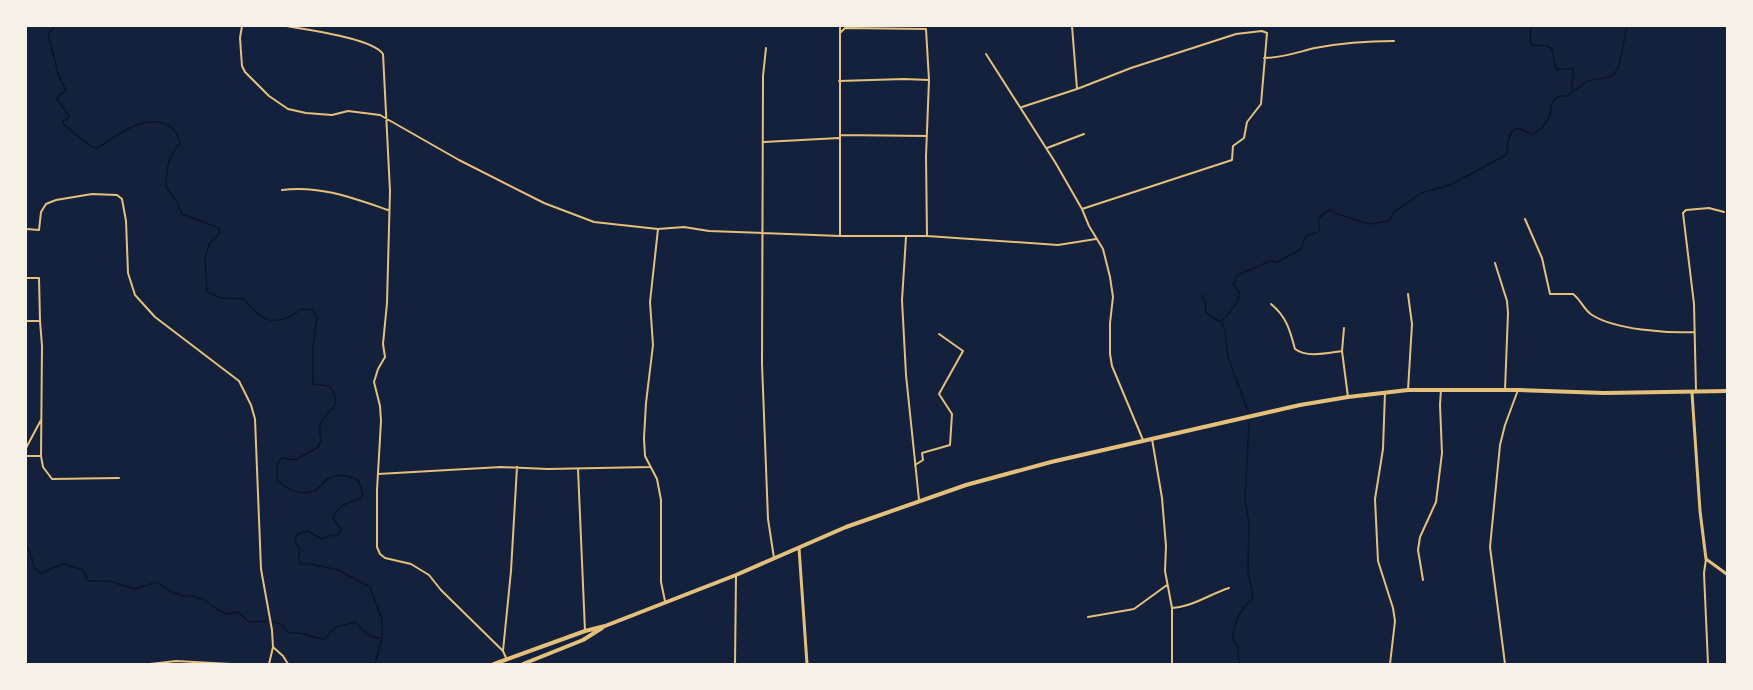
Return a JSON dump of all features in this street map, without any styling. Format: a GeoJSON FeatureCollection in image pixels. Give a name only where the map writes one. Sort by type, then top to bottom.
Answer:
{"type":"FeatureCollection","features":[{"type":"Feature","properties":{"kind":"main road"},"geometry":{"type":"LineString","coordinates":[[494,664],[605,626],[736,575],[846,527],[918,500],[987,479],[1300,405],[1408,390],[1604,393],[1728,391]]}},
{"type":"Feature","properties":{"kind":"main road"},"geometry":{"type":"LineString","coordinates":[[523,664],[583,640],[605,626]]}},
{"type":"Feature","properties":{"kind":"street"},"geometry":{"type":"LineString","coordinates":[[242,26],[240,38],[242,66],[249,78],[288,109],[332,115],[348,111],[363,111],[380,115],[459,160],[544,203],[594,222],[658,229],[684,227],[709,231],[840,236],[927,236],[1058,245],[1096,240]]}},
{"type":"Feature","properties":{"kind":"street"},"geometry":{"type":"LineString","coordinates":[[287,26],[374,45],[381,50],[384,64],[390,191],[387,303],[383,344],[385,357],[374,382],[381,422],[377,547],[385,558],[398,560],[424,571],[503,651],[507,660]]}},
{"type":"Feature","properties":{"kind":"street"},"geometry":{"type":"LineString","coordinates":[[840,26],[840,236]]}},
{"type":"Feature","properties":{"kind":"street"},"geometry":{"type":"LineString","coordinates":[[1071,26],[1077,89]]}},
{"type":"Feature","properties":{"kind":"street"},"geometry":{"type":"LineString","coordinates":[[840,33],[845,28],[926,28],[929,80],[927,236]]}},
{"type":"Feature","properties":{"kind":"street"},"geometry":{"type":"LineString","coordinates":[[1022,107],[1236,34],[1262,31],[1267,33],[1260,104],[1247,122],[1244,138],[1233,146],[1232,160],[1082,209]]}},
{"type":"Feature","properties":{"kind":"street"},"geometry":{"type":"LineString","coordinates":[[1264,58],[1276,58],[1317,48],[1363,41],[1394,41]]}},
{"type":"Feature","properties":{"kind":"street"},"geometry":{"type":"LineString","coordinates":[[766,48],[763,76],[762,232],[765,454],[768,519],[774,558]]}},
{"type":"Feature","properties":{"kind":"street"},"geometry":{"type":"LineString","coordinates":[[987,54],[1047,148],[1103,249],[1113,297],[1110,323],[1112,366],[1144,441]]}},
{"type":"Feature","properties":{"kind":"street"},"geometry":{"type":"LineString","coordinates":[[839,81],[929,80]]}},
{"type":"Feature","properties":{"kind":"street"},"geometry":{"type":"LineString","coordinates":[[1047,148],[1084,134]]}},
{"type":"Feature","properties":{"kind":"street"},"geometry":{"type":"LineString","coordinates":[[763,142],[839,137],[927,136]]}},
{"type":"Feature","properties":{"kind":"street"},"geometry":{"type":"LineString","coordinates":[[282,190],[300,187],[316,189],[347,196],[388,210]]}},
{"type":"Feature","properties":{"kind":"street"},"geometry":{"type":"LineString","coordinates":[[26,229],[39,230],[41,212],[46,204],[56,200],[92,194],[117,195],[122,199],[126,221],[128,273],[135,295],[155,317],[244,387],[255,419],[261,569],[272,630],[273,647],[270,664]]}},
{"type":"Feature","properties":{"kind":"street"},"geometry":{"type":"LineString","coordinates":[[1708,664],[1704,597],[1706,559],[1700,511],[1694,393],[1694,304],[1683,213],[1686,210],[1709,208],[1724,212]]}},
{"type":"Feature","properties":{"kind":"street"},"geometry":{"type":"LineString","coordinates":[[1525,219],[1542,258],[1550,294],[1573,294],[1593,316],[1623,325],[1660,332],[1694,332]]}},
{"type":"Feature","properties":{"kind":"street"},"geometry":{"type":"LineString","coordinates":[[658,229],[650,302],[653,345],[644,438],[645,456],[657,479],[661,500],[661,582],[665,601]]}},
{"type":"Feature","properties":{"kind":"street"},"geometry":{"type":"LineString","coordinates":[[906,237],[902,300],[906,375],[918,500]]}},
{"type":"Feature","properties":{"kind":"street"},"geometry":{"type":"LineString","coordinates":[[1495,263],[1507,301],[1505,390]]}},
{"type":"Feature","properties":{"kind":"street"},"geometry":{"type":"LineString","coordinates":[[26,278],[39,278],[42,417],[40,456],[43,467],[52,479],[119,478]]}},
{"type":"Feature","properties":{"kind":"street"},"geometry":{"type":"LineString","coordinates":[[1408,294],[1412,324],[1408,390]]}},
{"type":"Feature","properties":{"kind":"street"},"geometry":{"type":"LineString","coordinates":[[1271,304],[1281,312],[1289,326],[1295,349],[1300,353],[1342,351]]}},
{"type":"Feature","properties":{"kind":"street"},"geometry":{"type":"LineString","coordinates":[[26,321],[40,321]]}},
{"type":"Feature","properties":{"kind":"street"},"geometry":{"type":"LineString","coordinates":[[1344,328],[1342,351],[1348,397]]}},
{"type":"Feature","properties":{"kind":"street"},"geometry":{"type":"LineString","coordinates":[[915,465],[923,460],[922,453],[950,445],[952,414],[939,394],[963,351],[939,334]]}},
{"type":"Feature","properties":{"kind":"street"},"geometry":{"type":"LineString","coordinates":[[1423,580],[1418,550],[1420,537],[1436,502],[1442,453],[1441,389]]}},
{"type":"Feature","properties":{"kind":"street"},"geometry":{"type":"LineString","coordinates":[[1505,664],[1490,548],[1500,445],[1518,390]]}},
{"type":"Feature","properties":{"kind":"street"},"geometry":{"type":"LineString","coordinates":[[1385,392],[1383,449],[1375,499],[1378,561],[1395,621],[1390,664]]}},
{"type":"Feature","properties":{"kind":"street"},"geometry":{"type":"LineString","coordinates":[[26,448],[42,417]]}},
{"type":"Feature","properties":{"kind":"street"},"geometry":{"type":"LineString","coordinates":[[1152,439],[1161,498],[1167,585],[1172,608],[1172,664]]}},
{"type":"Feature","properties":{"kind":"street"},"geometry":{"type":"LineString","coordinates":[[26,456],[40,456]]}},
{"type":"Feature","properties":{"kind":"street"},"geometry":{"type":"LineString","coordinates":[[378,474],[517,467],[548,469],[650,467]]}},
{"type":"Feature","properties":{"kind":"street"},"geometry":{"type":"LineString","coordinates":[[503,651],[517,467]]}},
{"type":"Feature","properties":{"kind":"street"},"geometry":{"type":"LineString","coordinates":[[578,468],[585,631]]}},
{"type":"Feature","properties":{"kind":"street"},"geometry":{"type":"LineString","coordinates":[[799,548],[807,664]]}},
{"type":"Feature","properties":{"kind":"street"},"geometry":{"type":"LineString","coordinates":[[1706,559],[1728,575]]}},
{"type":"Feature","properties":{"kind":"street"},"geometry":{"type":"LineString","coordinates":[[735,664],[736,575]]}},
{"type":"Feature","properties":{"kind":"street"},"geometry":{"type":"LineString","coordinates":[[1088,617],[1134,609],[1167,585]]}},
{"type":"Feature","properties":{"kind":"street"},"geometry":{"type":"LineString","coordinates":[[1172,608],[1199,601],[1229,588]]}},
{"type":"Feature","properties":{"kind":"street"},"geometry":{"type":"LineString","coordinates":[[273,647],[288,664]]}},
{"type":"Feature","properties":{"kind":"street"},"geometry":{"type":"LineString","coordinates":[[150,664],[176,661],[231,664]]}},
{"type":"Feature","properties":{"kind":"waterway"},"geometry":{"type":"LineString","coordinates":[[55,26],[48,34],[58,73],[66,91],[57,99],[69,116],[67,120],[63,120],[63,124],[92,147],[97,148],[142,123],[156,122],[169,125],[177,135],[180,143],[168,164],[166,187],[177,202],[182,214],[219,228],[219,234],[209,244],[205,258],[207,292],[221,298],[244,299],[257,314],[270,320],[285,319],[302,309],[313,310],[317,319],[313,346],[313,384],[329,386],[336,399],[320,426],[321,441],[317,448],[295,460],[282,458],[277,464],[277,480],[285,487],[300,493],[316,490],[334,476],[346,476],[358,480],[363,494],[361,498],[341,507],[333,518],[341,529],[338,536],[332,535],[322,539],[308,531],[298,534],[295,539],[300,549],[298,560],[302,564],[338,570],[370,587],[382,619],[382,638],[375,664]]}},
{"type":"Feature","properties":{"kind":"waterway"},"geometry":{"type":"LineString","coordinates":[[1531,26],[1530,42],[1533,45],[1547,46],[1552,49],[1556,69],[1573,69],[1572,90]]}},
{"type":"Feature","properties":{"kind":"waterway"},"geometry":{"type":"LineString","coordinates":[[1221,322],[1236,304],[1240,294],[1233,284],[1238,275],[1270,261],[1277,262],[1300,250],[1306,236],[1318,232],[1320,228],[1318,220],[1323,214],[1331,210],[1369,224],[1389,221],[1394,212],[1421,193],[1450,185],[1506,155],[1511,133],[1518,129],[1533,134],[1542,128],[1550,116],[1551,105],[1559,96],[1567,96],[1587,81],[1613,76],[1619,66],[1627,26]]}},
{"type":"Feature","properties":{"kind":"waterway"},"geometry":{"type":"LineString","coordinates":[[1202,295],[1206,303],[1205,311],[1221,322],[1225,329],[1228,357],[1248,411]]}},
{"type":"Feature","properties":{"kind":"waterway"},"geometry":{"type":"LineString","coordinates":[[1240,664],[1238,645],[1233,641],[1234,629],[1241,613],[1253,596],[1248,571],[1249,524],[1245,498],[1249,424]]}},
{"type":"Feature","properties":{"kind":"waterway"},"geometry":{"type":"LineString","coordinates":[[26,546],[35,569],[41,573],[63,564],[81,569],[88,581],[109,581],[135,589],[157,582],[171,592],[203,599],[228,614],[238,612],[249,622],[266,621]]}},
{"type":"Feature","properties":{"kind":"waterway"},"geometry":{"type":"LineString","coordinates":[[272,622],[281,624],[289,633],[325,639],[335,627],[356,622],[369,635],[380,638]]}}]}
